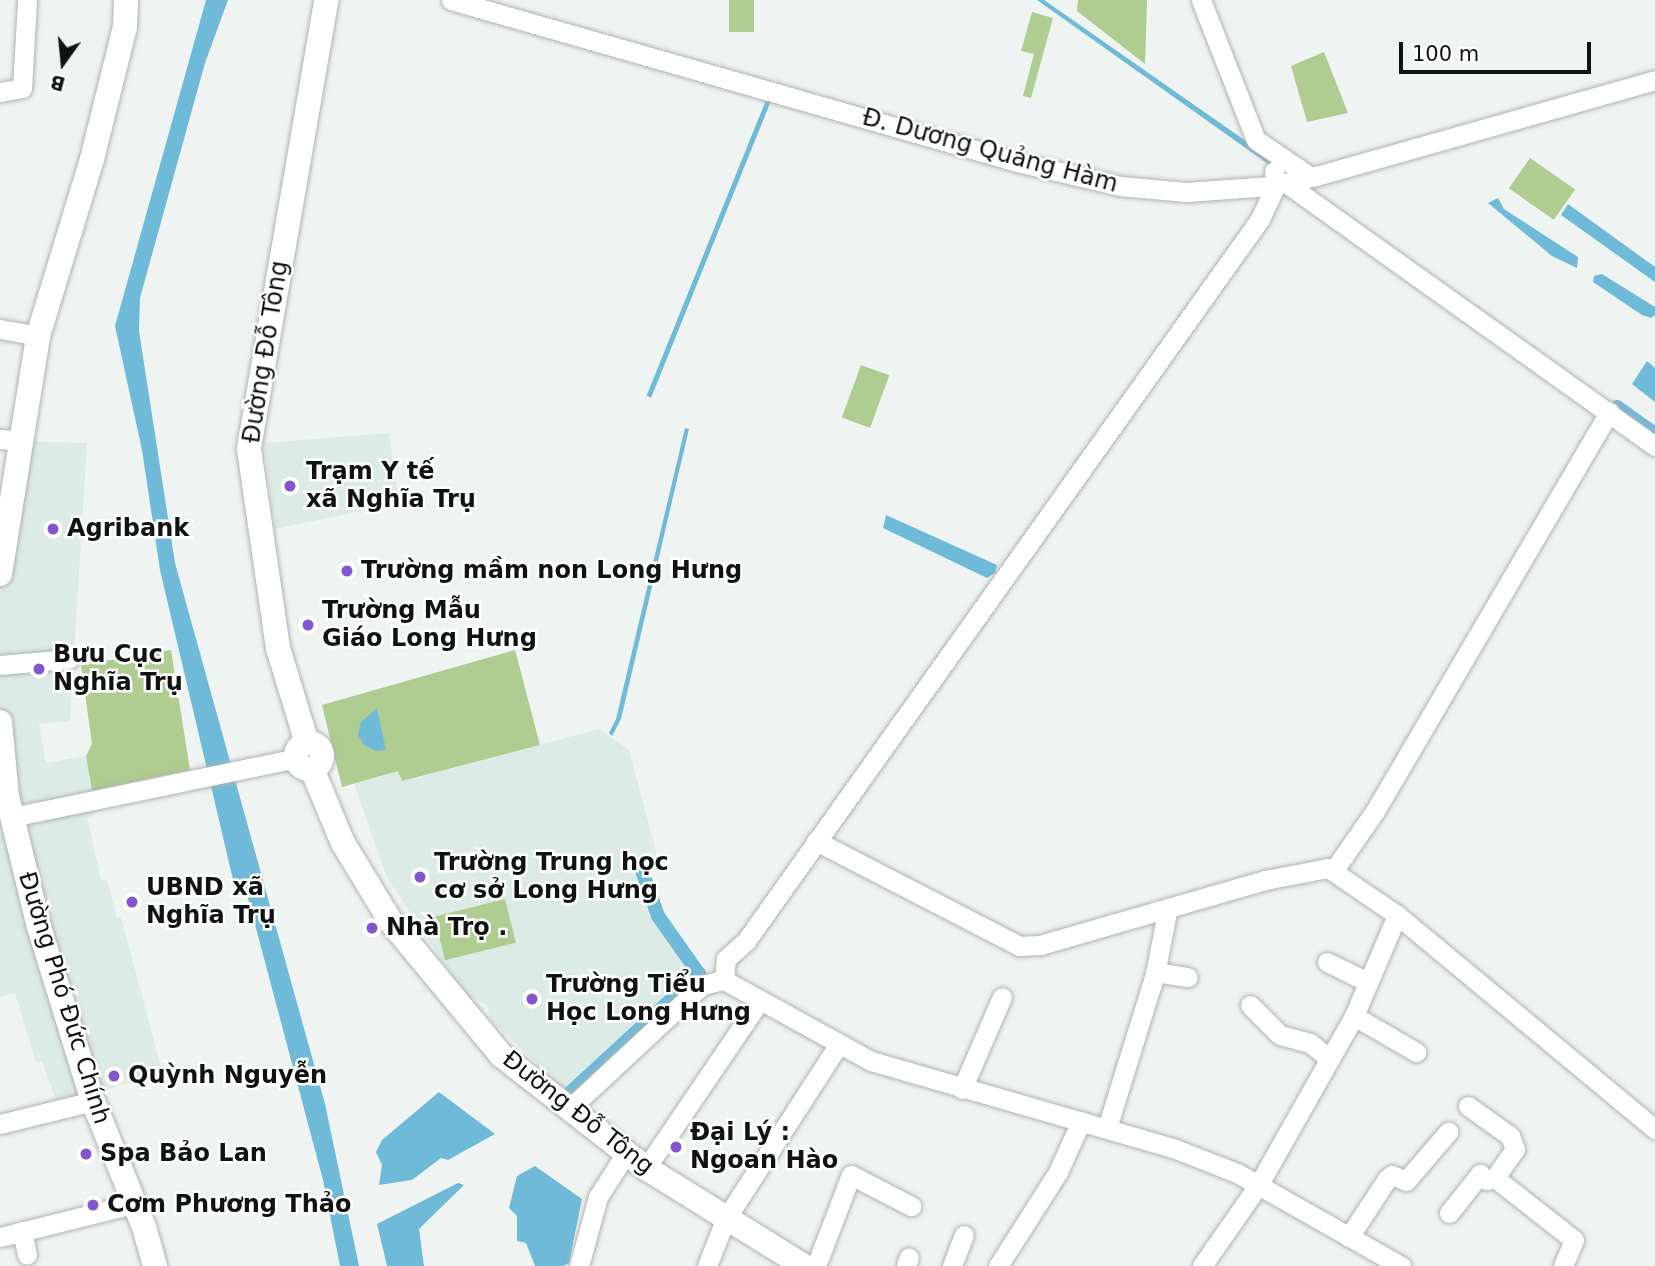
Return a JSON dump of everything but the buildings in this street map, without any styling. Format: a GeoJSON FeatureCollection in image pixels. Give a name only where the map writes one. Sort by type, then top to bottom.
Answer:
{"type":"FeatureCollection","features":[{"type":"Feature","properties":{"kind":"main road"},"geometry":{"type":"LineString","coordinates":[[0,573],[10,440],[38,336],[92,159],[125,27],[126,0]]}},
{"type":"Feature","properties":{"kind":"main road","name":"Đường Đỗ Tông"},"geometry":{"type":"LineString","coordinates":[[326,0],[250,448],[278,648],[305,757],[343,843],[405,942],[502,1056],[568,1110],[646,1168],[725,1220],[804,1266]]}},
{"type":"Feature","properties":{"kind":"main road","name":"Đường Phó Đức Chính"},"geometry":{"type":"LineString","coordinates":[[0,722],[7,803],[39,927],[93,1101],[155,1266]]}},
{"type":"Feature","properties":{"kind":"street"},"geometry":{"type":"LineString","coordinates":[[0,92],[22,88],[27,0]]}},
{"type":"Feature","properties":{"kind":"street","name":"Đ. Dương Quảng Hàm"},"geometry":{"type":"LineString","coordinates":[[451,0],[1017,162],[1120,186],[1186,191],[1311,177],[1655,80]]}},
{"type":"Feature","properties":{"kind":"street"},"geometry":{"type":"LineString","coordinates":[[1201,0],[1256,140],[1311,177]]}},
{"type":"Feature","properties":{"kind":"street"},"geometry":{"type":"LineString","coordinates":[[724,979],[726,959],[746,941],[1260,219],[1279,179],[1655,446]]}},
{"type":"Feature","properties":{"kind":"street"},"geometry":{"type":"LineString","coordinates":[[0,329],[38,336]]}},
{"type":"Feature","properties":{"kind":"street"},"geometry":{"type":"LineString","coordinates":[[1334,870],[1374,811],[1609,412]]}},
{"type":"Feature","properties":{"kind":"street"},"geometry":{"type":"LineString","coordinates":[[0,665],[69,659]]}},
{"type":"Feature","properties":{"kind":"street"},"geometry":{"type":"LineString","coordinates":[[7,803],[200,780],[305,757]]}},
{"type":"Feature","properties":{"kind":"street"},"geometry":{"type":"LineString","coordinates":[[816,841],[1019,946],[1040,945],[1167,912],[1265,880],[1313,869],[1334,870],[1397,915],[1655,1129]]}},
{"type":"Feature","properties":{"kind":"street"},"geometry":{"type":"LineString","coordinates":[[1107,1128],[1155,972],[1167,912]]}},
{"type":"Feature","properties":{"kind":"street"},"geometry":{"type":"LineString","coordinates":[[1202,1266],[1259,1184],[1327,1057],[1354,1016],[1397,915]]}},
{"type":"Feature","properties":{"kind":"street"},"geometry":{"type":"LineString","coordinates":[[1327,962],[1368,982]]}},
{"type":"Feature","properties":{"kind":"street"},"geometry":{"type":"LineString","coordinates":[[1155,972],[1188,976]]}},
{"type":"Feature","properties":{"kind":"street"},"geometry":{"type":"LineString","coordinates":[[568,1110],[702,985],[724,979],[759,1002],[871,1061],[1173,1148],[1259,1184],[1349,1237],[1373,1260],[1401,1266]]}},
{"type":"Feature","properties":{"kind":"street"},"geometry":{"type":"LineString","coordinates":[[962,1089],[1002,997]]}},
{"type":"Feature","properties":{"kind":"street"},"geometry":{"type":"LineString","coordinates":[[646,1168],[759,1002]]}},
{"type":"Feature","properties":{"kind":"street"},"geometry":{"type":"LineString","coordinates":[[1250,1004],[1280,1035],[1310,1043],[1327,1057]]}},
{"type":"Feature","properties":{"kind":"street"},"geometry":{"type":"LineString","coordinates":[[1354,1016],[1416,1052]]}},
{"type":"Feature","properties":{"kind":"street"},"geometry":{"type":"LineString","coordinates":[[707,1266],[725,1220],[838,1045]]}},
{"type":"Feature","properties":{"kind":"street"},"geometry":{"type":"LineString","coordinates":[[0,1124],[93,1101]]}},
{"type":"Feature","properties":{"kind":"street"},"geometry":{"type":"LineString","coordinates":[[1449,1213],[1480,1174],[1487,1180],[1494,1178],[1515,1149],[1510,1136],[1468,1106]]}},
{"type":"Feature","properties":{"kind":"street"},"geometry":{"type":"LineString","coordinates":[[998,1266],[1058,1172],[1081,1121]]}},
{"type":"Feature","properties":{"kind":"street"},"geometry":{"type":"LineString","coordinates":[[1349,1237],[1387,1180],[1392,1175],[1405,1181],[1448,1132]]}},
{"type":"Feature","properties":{"kind":"street"},"geometry":{"type":"LineString","coordinates":[[579,1266],[598,1197],[625,1153]]}},
{"type":"Feature","properties":{"kind":"street"},"geometry":{"type":"LineString","coordinates":[[816,1266],[851,1175],[911,1206]]}},
{"type":"Feature","properties":{"kind":"street"},"geometry":{"type":"LineString","coordinates":[[1494,1178],[1574,1240],[1563,1266]]}},
{"type":"Feature","properties":{"kind":"street"},"geometry":{"type":"LineString","coordinates":[[0,1237],[132,1204]]}},
{"type":"Feature","properties":{"kind":"street"},"geometry":{"type":"LineString","coordinates":[[22,1231],[27,1254]]}},
{"type":"Feature","properties":{"kind":"street"},"geometry":{"type":"LineString","coordinates":[[952,1266],[964,1235]]}},
{"type":"Feature","properties":{"kind":"shaded area"},"geometry":{"type":"Polygon","coordinates":[[[389,433],[399,503],[275,529],[264,443],[389,433]]]}},
{"type":"Feature","properties":{"kind":"shaded area"},"geometry":{"type":"Polygon","coordinates":[[[19,441],[87,443],[70,721],[39,724],[46,763],[86,756],[95,815],[87,817],[101,880],[107,880],[117,918],[121,917],[162,1071],[58,1106],[42,1061],[36,1062],[15,993],[0,997],[0,506],[19,441]]]}},
{"type":"Feature","properties":{"kind":"shaded area"},"geometry":{"type":"Polygon","coordinates":[[[599,729],[629,750],[658,859],[632,868],[652,921],[695,970],[564,1090],[491,1020],[487,1005],[465,995],[387,878],[354,784],[398,771],[403,781],[599,729]]]}},
{"type":"Feature","properties":{"kind":"green space"},"geometry":{"type":"Polygon","coordinates":[[[729,0],[754,0],[754,32],[729,32],[729,0]]]}},
{"type":"Feature","properties":{"kind":"green space"},"geometry":{"type":"Polygon","coordinates":[[[1078,0],[1147,0],[1145,64],[1077,11],[1078,0]]]}},
{"type":"Feature","properties":{"kind":"green space"},"geometry":{"type":"Polygon","coordinates":[[[1032,12],[1053,18],[1031,98],[1023,96],[1034,54],[1021,51],[1032,12]]]}},
{"type":"Feature","properties":{"kind":"green space"},"geometry":{"type":"Polygon","coordinates":[[[1324,52],[1348,113],[1307,122],[1291,66],[1324,52]]]}},
{"type":"Feature","properties":{"kind":"green space"},"geometry":{"type":"Polygon","coordinates":[[[1530,158],[1575,190],[1554,220],[1509,188],[1530,158]]]}},
{"type":"Feature","properties":{"kind":"green space"},"geometry":{"type":"Polygon","coordinates":[[[861,365],[889,375],[870,428],[842,418],[861,365]]]}},
{"type":"Feature","properties":{"kind":"green space"},"geometry":{"type":"Polygon","coordinates":[[[171,650],[190,770],[92,791],[86,756],[92,744],[81,665],[171,650]]]}},
{"type":"Feature","properties":{"kind":"green space"},"geometry":{"type":"Polygon","coordinates":[[[515,650],[540,745],[402,781],[398,771],[342,787],[322,705],[515,650]]]}},
{"type":"Feature","properties":{"kind":"green space"},"geometry":{"type":"Polygon","coordinates":[[[505,899],[516,943],[445,960],[434,917],[505,899]]]}},
{"type":"Feature","properties":{"kind":"water"},"geometry":{"type":"Polygon","coordinates":[[[206,0],[228,0],[205,63],[140,298],[139,331],[175,563],[325,1104],[359,1266],[340,1266],[323,1180],[245,887],[235,888],[160,570],[142,450],[115,326],[206,0]]]}},
{"type":"Feature","properties":{"kind":"water"},"geometry":{"type":"Polygon","coordinates":[[[1037,0],[1044,0],[1293,174],[1288,178],[1037,0]]]}},
{"type":"Feature","properties":{"kind":"water"},"geometry":{"type":"Polygon","coordinates":[[[766,100],[771,102],[651,398],[647,396],[766,100]]]}},
{"type":"Feature","properties":{"kind":"water"},"geometry":{"type":"Polygon","coordinates":[[[1498,198],[1504,209],[1578,257],[1577,268],[1552,256],[1488,203],[1498,198]]]}},
{"type":"Feature","properties":{"kind":"water"},"geometry":{"type":"Polygon","coordinates":[[[1568,204],[1655,267],[1655,282],[1561,215],[1568,204]]]}},
{"type":"Feature","properties":{"kind":"water"},"geometry":{"type":"Polygon","coordinates":[[[1602,274],[1655,307],[1655,315],[1651,318],[1642,315],[1593,282],[1594,276],[1602,274]]]}},
{"type":"Feature","properties":{"kind":"water"},"geometry":{"type":"Polygon","coordinates":[[[1647,361],[1655,368],[1655,402],[1632,384],[1647,361]]]}},
{"type":"Feature","properties":{"kind":"water"},"geometry":{"type":"Polygon","coordinates":[[[685,428],[689,429],[621,719],[612,736],[609,733],[616,719],[685,428]]]}},
{"type":"Feature","properties":{"kind":"water"},"geometry":{"type":"Polygon","coordinates":[[[886,515],[997,565],[995,573],[987,578],[883,528],[886,515]]]}},
{"type":"Feature","properties":{"kind":"water"},"geometry":{"type":"Polygon","coordinates":[[[377,708],[386,750],[376,751],[364,745],[358,735],[361,722],[377,708]]]}},
{"type":"Feature","properties":{"kind":"water"},"geometry":{"type":"Polygon","coordinates":[[[439,1092],[495,1134],[448,1160],[441,1158],[412,1180],[379,1185],[382,1165],[376,1152],[382,1140],[439,1092]]]}},
{"type":"Feature","properties":{"kind":"water"},"geometry":{"type":"Polygon","coordinates":[[[535,1166],[582,1199],[569,1263],[563,1266],[535,1266],[526,1243],[517,1241],[517,1216],[509,1208],[517,1176],[535,1166]]]}},
{"type":"Feature","properties":{"kind":"water"},"geometry":{"type":"Polygon","coordinates":[[[458,1183],[464,1185],[419,1229],[424,1266],[387,1266],[377,1224],[458,1183]]]}},
{"type":"Feature","properties":{"kind":"waterway"},"geometry":{"type":"LineString","coordinates":[[1617,407],[1655,434]]}},
{"type":"Feature","properties":{"kind":"waterway"},"geometry":{"type":"LineString","coordinates":[[570,1093],[699,974],[658,916],[642,871]]}},
{"type":"Feature","properties":{"kind":"place","name":"Trạm Y tế xã Nghĩa Trụ"},"geometry":{"type":"Point","coordinates":[290,486]}},
{"type":"Feature","properties":{"kind":"place","name":"Agribank"},"geometry":{"type":"Point","coordinates":[53,529]}},
{"type":"Feature","properties":{"kind":"place","name":"Trường mầm non Long Hưng"},"geometry":{"type":"Point","coordinates":[347,571]}},
{"type":"Feature","properties":{"kind":"place","name":"Trường Mẫu Giáo Long Hưng"},"geometry":{"type":"Point","coordinates":[308,625]}},
{"type":"Feature","properties":{"kind":"place","name":"Bưu Cục Nghĩa Trụ"},"geometry":{"type":"Point","coordinates":[39,669]}},
{"type":"Feature","properties":{"kind":"place","name":"Trường Trung học cơ sở Long Hưng"},"geometry":{"type":"Point","coordinates":[420,877]}},
{"type":"Feature","properties":{"kind":"place","name":"UBND xã Nghĩa Trụ"},"geometry":{"type":"Point","coordinates":[132,902]}},
{"type":"Feature","properties":{"kind":"place","name":"Nhà Trọ ."},"geometry":{"type":"Point","coordinates":[372,928]}},
{"type":"Feature","properties":{"kind":"place","name":"Trường Tiểu Học Long Hưng"},"geometry":{"type":"Point","coordinates":[532,999]}},
{"type":"Feature","properties":{"kind":"place","name":"Quỳnh Nguyễn"},"geometry":{"type":"Point","coordinates":[114,1076]}},
{"type":"Feature","properties":{"kind":"place","name":"Đại Lý : Ngoan Hào"},"geometry":{"type":"Point","coordinates":[676,1147]}},
{"type":"Feature","properties":{"kind":"place","name":"Spa Bảo Lan"},"geometry":{"type":"Point","coordinates":[86,1154]}},
{"type":"Feature","properties":{"kind":"place","name":"Cơm Phương Thảo"},"geometry":{"type":"Point","coordinates":[93,1205]}}]}
